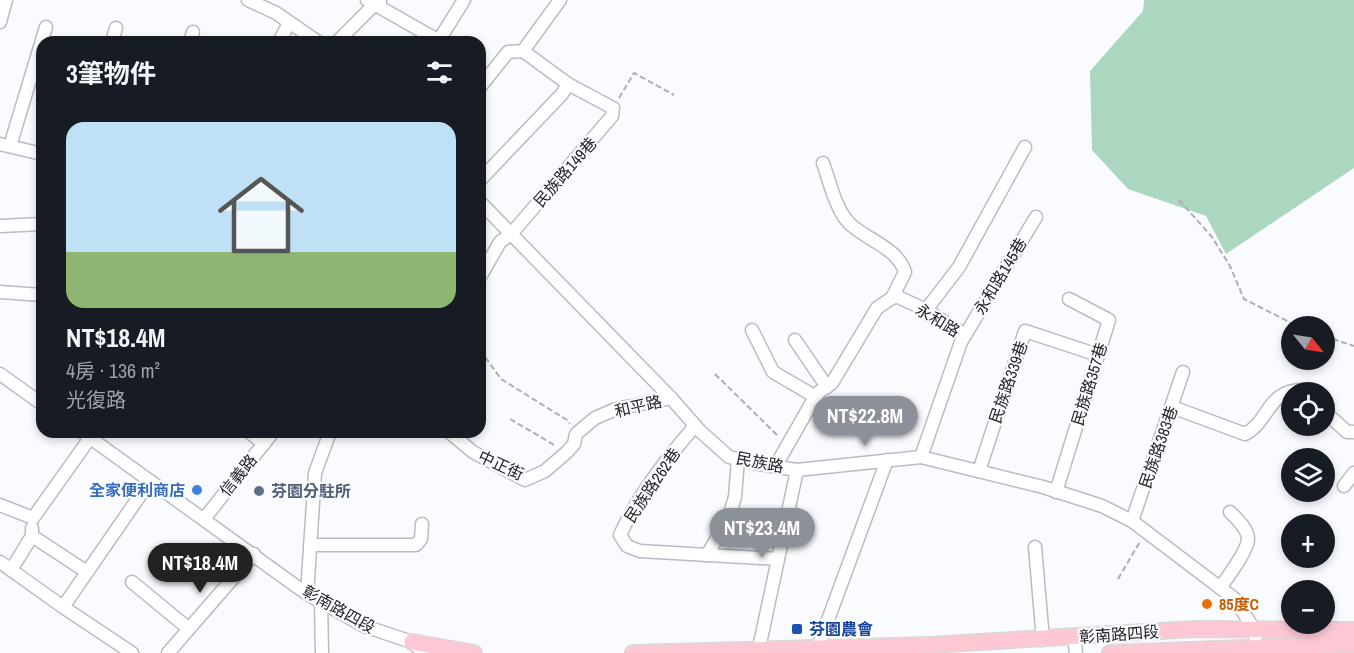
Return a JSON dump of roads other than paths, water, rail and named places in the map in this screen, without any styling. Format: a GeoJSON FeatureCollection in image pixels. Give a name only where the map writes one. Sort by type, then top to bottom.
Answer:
{"type":"FeatureCollection","features":[{"type":"Feature","properties":{"kind":"main road","name":"彰南路四段"},"geometry":{"type":"LineString","coordinates":[[633,653],[758,651],[818,647],[876,650],[988,647],[1074,637],[1194,629],[1354,630]]}},
{"type":"Feature","properties":{"kind":"main road","name":"彰南路四段"},"geometry":{"type":"LineString","coordinates":[[1110,653],[1257,650],[1354,644]]}},
{"type":"Feature","properties":{"kind":"main road"},"geometry":{"type":"LineString","coordinates":[[418,648],[474,653]]}},
{"type":"Feature","properties":{"kind":"street"},"geometry":{"type":"LineString","coordinates":[[0,22],[6,0]]}},
{"type":"Feature","properties":{"kind":"street"},"geometry":{"type":"LineString","coordinates":[[443,36],[464,0]]}},
{"type":"Feature","properties":{"kind":"street"},"geometry":{"type":"LineString","coordinates":[[523,51],[560,0]]}},
{"type":"Feature","properties":{"kind":"street"},"geometry":{"type":"LineString","coordinates":[[251,1],[276,13],[309,36]]}},
{"type":"Feature","properties":{"kind":"street"},"geometry":{"type":"LineString","coordinates":[[343,36],[375,1],[432,36]]}},
{"type":"Feature","properties":{"kind":"street"},"geometry":{"type":"LineString","coordinates":[[285,36],[294,26]]}},
{"type":"Feature","properties":{"kind":"street"},"geometry":{"type":"LineString","coordinates":[[294,26],[295,36]]}},
{"type":"Feature","properties":{"kind":"street"},"geometry":{"type":"LineString","coordinates":[[43,36],[46,27]]}},
{"type":"Feature","properties":{"kind":"street"},"geometry":{"type":"LineString","coordinates":[[114,36],[116,28]]}},
{"type":"Feature","properties":{"kind":"street"},"geometry":{"type":"LineString","coordinates":[[486,77],[508,52],[523,51],[568,84],[562,94],[486,174]]}},
{"type":"Feature","properties":{"kind":"street"},"geometry":{"type":"LineString","coordinates":[[36,56],[5,145],[36,153]]}},
{"type":"Feature","properties":{"kind":"street","name":"民族路149巷"},"geometry":{"type":"LineString","coordinates":[[486,266],[500,242],[512,233],[612,116],[613,108],[568,84]]}},
{"type":"Feature","properties":{"kind":"street"},"geometry":{"type":"LineString","coordinates":[[926,310],[959,267],[1025,147]]}},
{"type":"Feature","properties":{"kind":"street"},"geometry":{"type":"LineString","coordinates":[[775,466],[816,397],[832,383],[877,308],[892,298],[905,272],[902,265],[887,249],[849,223],[837,203],[822,163]]}},
{"type":"Feature","properties":{"kind":"street","name":"民族路"},"geometry":{"type":"LineString","coordinates":[[486,208],[671,398],[695,426],[729,457],[797,470],[921,457],[1102,506],[1132,521],[1234,599],[1255,631],[1257,650]]}},
{"type":"Feature","properties":{"kind":"street","name":"永和路145巷"},"geometry":{"type":"LineString","coordinates":[[965,335],[1036,217]]}},
{"type":"Feature","properties":{"kind":"street"},"geometry":{"type":"LineString","coordinates":[[0,226],[36,224]]}},
{"type":"Feature","properties":{"kind":"street"},"geometry":{"type":"LineString","coordinates":[[0,292],[36,295]]}},
{"type":"Feature","properties":{"kind":"street","name":"永和路"},"geometry":{"type":"LineString","coordinates":[[892,298],[896,296],[926,310],[965,335],[921,457]]}},
{"type":"Feature","properties":{"kind":"street","name":"民族路357巷"},"geometry":{"type":"LineString","coordinates":[[1056,492],[1109,320],[1069,299]]}},
{"type":"Feature","properties":{"kind":"street"},"geometry":{"type":"LineString","coordinates":[[752,330],[773,372],[816,397]]}},
{"type":"Feature","properties":{"kind":"street","name":"民族路339巷"},"geometry":{"type":"LineString","coordinates":[[979,471],[1025,331],[1098,355]]}},
{"type":"Feature","properties":{"kind":"street"},"geometry":{"type":"LineString","coordinates":[[795,340],[827,387]]}},
{"type":"Feature","properties":{"kind":"street","name":"民族路383巷"},"geometry":{"type":"LineString","coordinates":[[1132,521],[1183,372]]}},
{"type":"Feature","properties":{"kind":"street"},"geometry":{"type":"LineString","coordinates":[[0,374],[36,400]]}},
{"type":"Feature","properties":{"kind":"street"},"geometry":{"type":"LineString","coordinates":[[1172,407],[1245,434],[1254,429],[1267,407],[1281,396]]}},
{"type":"Feature","properties":{"kind":"street","name":"和平路"},"geometry":{"type":"LineString","coordinates":[[576,434],[595,418],[616,409],[671,398]]}},
{"type":"Feature","properties":{"kind":"street"},"geometry":{"type":"LineString","coordinates":[[1335,421],[1347,432],[1354,432]]}},
{"type":"Feature","properties":{"kind":"street","name":"民族路262巷"},"geometry":{"type":"LineString","coordinates":[[695,426],[670,455],[628,517],[620,536],[627,546],[640,551],[707,555]]}},
{"type":"Feature","properties":{"kind":"street","name":"中正街"},"geometry":{"type":"LineString","coordinates":[[456,438],[473,452],[525,480],[545,471],[567,452],[576,434]]}},
{"type":"Feature","properties":{"kind":"street"},"geometry":{"type":"LineString","coordinates":[[11,570],[32,536],[33,518],[84,438]]}},
{"type":"Feature","properties":{"kind":"street","name":"彰南路四段"},"geometry":{"type":"LineString","coordinates":[[90,438],[307,594],[364,626],[418,648]]}},
{"type":"Feature","properties":{"kind":"street"},"geometry":{"type":"LineString","coordinates":[[256,438],[264,444]]}},
{"type":"Feature","properties":{"kind":"street","name":"信義路"},"geometry":{"type":"LineString","coordinates":[[204,519],[268,438]]}},
{"type":"Feature","properties":{"kind":"street"},"geometry":{"type":"LineString","coordinates":[[307,594],[315,473],[328,438]]}},
{"type":"Feature","properties":{"kind":"street"},"geometry":{"type":"LineString","coordinates":[[738,459],[735,497],[730,512],[707,555],[778,559]]}},
{"type":"Feature","properties":{"kind":"street"},"geometry":{"type":"LineString","coordinates":[[818,647],[887,460]]}},
{"type":"Feature","properties":{"kind":"street"},"geometry":{"type":"LineString","coordinates":[[758,651],[797,470]]}},
{"type":"Feature","properties":{"kind":"street"},"geometry":{"type":"LineString","coordinates":[[1344,486],[1354,473]]}},
{"type":"Feature","properties":{"kind":"street"},"geometry":{"type":"LineString","coordinates":[[63,607],[150,481]]}},
{"type":"Feature","properties":{"kind":"street"},"geometry":{"type":"LineString","coordinates":[[0,504],[33,518]]}},
{"type":"Feature","properties":{"kind":"street"},"geometry":{"type":"LineString","coordinates":[[1220,588],[1246,548],[1248,540],[1245,531],[1230,512]]}},
{"type":"Feature","properties":{"kind":"street"},"geometry":{"type":"LineString","coordinates":[[310,545],[416,545],[421,539],[422,524]]}},
{"type":"Feature","properties":{"kind":"street"},"geometry":{"type":"LineString","coordinates":[[32,536],[87,573]]}},
{"type":"Feature","properties":{"kind":"street"},"geometry":{"type":"LineString","coordinates":[[1035,547],[1043,640]]}},
{"type":"Feature","properties":{"kind":"street"},"geometry":{"type":"LineString","coordinates":[[168,653],[254,554]]}},
{"type":"Feature","properties":{"kind":"street"},"geometry":{"type":"LineString","coordinates":[[0,562],[132,653]]}},
{"type":"Feature","properties":{"kind":"street"},"geometry":{"type":"LineString","coordinates":[[132,582],[189,628]]}},
{"type":"Feature","properties":{"kind":"street"},"geometry":{"type":"LineString","coordinates":[[321,602],[322,653]]}},
{"type":"Feature","properties":{"kind":"street"},"geometry":{"type":"LineString","coordinates":[[1074,637],[1076,653]]}},
{"type":"Feature","properties":{"kind":"place","name":"全家便利商店"},"geometry":{"type":"Point","coordinates":[197,490]}},
{"type":"Feature","properties":{"kind":"place","name":"芬園分駐所"},"geometry":{"type":"Point","coordinates":[259,491]}},
{"type":"Feature","properties":{"kind":"place","name":"85度C"},"geometry":{"type":"Point","coordinates":[1207,604]}},
{"type":"Feature","properties":{"kind":"place","name":"芬園農會"},"geometry":{"type":"Point","coordinates":[797,629]}}]}
